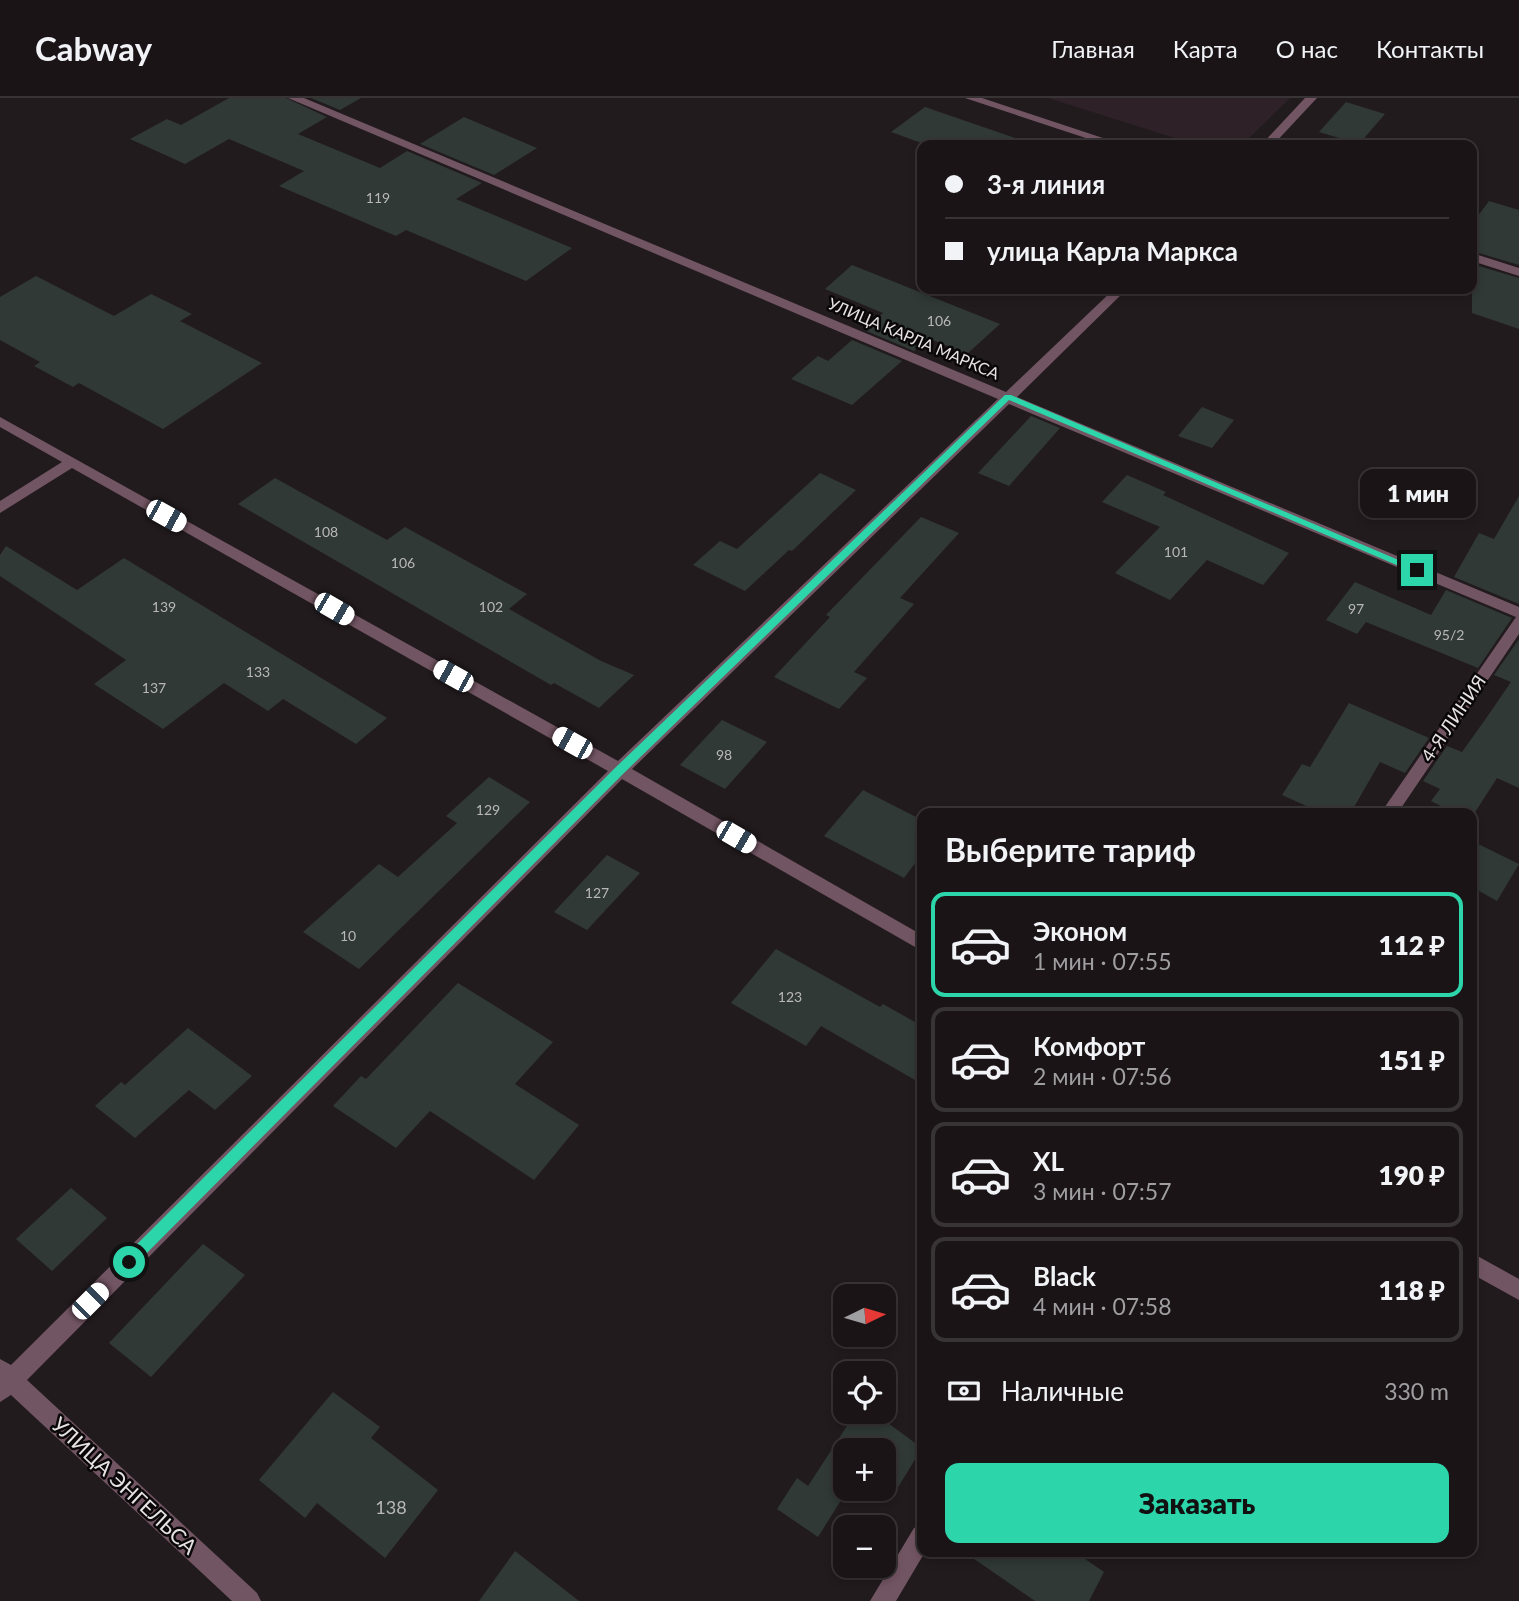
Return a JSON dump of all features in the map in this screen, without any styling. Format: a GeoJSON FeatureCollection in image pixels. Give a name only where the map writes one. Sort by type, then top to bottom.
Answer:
{"type":"FeatureCollection","features":[{"type":"Feature","properties":{"kind":"street","name":"УЛИЦА КАРЛА МАРКСА"},"geometry":{"type":"LineString","coordinates":[[294,98],[1519,613]]}},
{"type":"Feature","properties":{"kind":"street"},"geometry":{"type":"LineString","coordinates":[[971,98],[1102,140]]}},
{"type":"Feature","properties":{"kind":"street"},"geometry":{"type":"LineString","coordinates":[[1272,140],[1311,98]]}},
{"type":"Feature","properties":{"kind":"street"},"geometry":{"type":"LineString","coordinates":[[1477,259],[1519,272]]}},
{"type":"Feature","properties":{"kind":"street"},"geometry":{"type":"LineString","coordinates":[[4,1380],[620,770],[1116,294]]}},
{"type":"Feature","properties":{"kind":"street"},"geometry":{"type":"LineString","coordinates":[[0,421],[620,770],[917,941]]}},
{"type":"Feature","properties":{"kind":"street"},"geometry":{"type":"LineString","coordinates":[[0,508],[71,462]]}},
{"type":"Feature","properties":{"kind":"street","name":"4-Я ЛИНИЯ"},"geometry":{"type":"LineString","coordinates":[[1392,808],[1519,622]]}},
{"type":"Feature","properties":{"kind":"street"},"geometry":{"type":"LineString","coordinates":[[1477,1266],[1519,1290]]}},
{"type":"Feature","properties":{"kind":"street","name":"УЛИЦА ЭНГЕЛЬСА"},"geometry":{"type":"LineString","coordinates":[[4,1380],[249,1601]]}},
{"type":"Feature","properties":{"kind":"street"},"geometry":{"type":"LineString","coordinates":[[882,1601],[917,1544]]}},
{"type":"Feature","properties":{"kind":"shaded area"},"geometry":{"type":"Polygon","coordinates":[[[1048,98],[1290,98],[1247,140],[1181,140],[1048,98]]]}},
{"type":"Feature","properties":{"kind":"building"},"geometry":{"type":"Polygon","coordinates":[[[229,98],[286,98],[327,117],[298,134],[380,168],[407,151],[482,183],[456,199],[572,248],[526,281],[406,230],[396,236],[279,186],[304,171],[229,139],[185,164],[130,139],[167,119],[181,125],[229,98]]]}},
{"type":"Feature","properties":{"kind":"building"},"geometry":{"type":"Polygon","coordinates":[[[311,98],[361,98],[340,110],[311,98]]]}},
{"type":"Feature","properties":{"kind":"building"},"geometry":{"type":"Polygon","coordinates":[[[1346,102],[1385,114],[1362,140],[1346,140],[1319,132],[1346,102]]]}},
{"type":"Feature","properties":{"kind":"building"},"geometry":{"type":"Polygon","coordinates":[[[925,107],[1021,140],[917,141],[891,132],[925,107]]]}},
{"type":"Feature","properties":{"kind":"building"},"geometry":{"type":"Polygon","coordinates":[[[464,117],[537,148],[494,175],[420,144],[464,117]]]}},
{"type":"Feature","properties":{"kind":"building"},"geometry":{"type":"Polygon","coordinates":[[[1489,201],[1519,210],[1519,265],[1477,252],[1477,217],[1489,201]]]}},
{"type":"Feature","properties":{"kind":"building"},"geometry":{"type":"Polygon","coordinates":[[[852,265],[917,291],[917,294],[925,294],[1000,324],[967,354],[928,338],[914,351],[864,330],[883,313],[825,289],[852,265]]]}},
{"type":"Feature","properties":{"kind":"building"},"geometry":{"type":"Polygon","coordinates":[[[1477,265],[1519,278],[1519,329],[1472,313],[1472,294],[1477,294],[1477,265]]]}},
{"type":"Feature","properties":{"kind":"building"},"geometry":{"type":"Polygon","coordinates":[[[36,276],[114,316],[151,294],[192,314],[180,321],[262,363],[163,429],[79,383],[73,387],[34,366],[40,362],[0,340],[0,297],[36,276]]]}},
{"type":"Feature","properties":{"kind":"building"},"geometry":{"type":"Polygon","coordinates":[[[852,340],[902,361],[852,405],[791,379],[818,356],[828,361],[852,340]]]}},
{"type":"Feature","properties":{"kind":"building"},"geometry":{"type":"Polygon","coordinates":[[[1202,407],[1234,420],[1212,448],[1178,436],[1202,407]]]}},
{"type":"Feature","properties":{"kind":"building"},"geometry":{"type":"Polygon","coordinates":[[[1031,416],[1060,428],[1009,486],[978,473],[1031,416]]]}},
{"type":"Feature","properties":{"kind":"building"},"geometry":{"type":"Polygon","coordinates":[[[820,473],[856,490],[745,591],[693,565],[720,541],[737,549],[820,473]]]}},
{"type":"Feature","properties":{"kind":"building"},"geometry":{"type":"Polygon","coordinates":[[[1127,475],[1166,492],[1163,495],[1289,553],[1263,585],[1207,560],[1170,600],[1115,573],[1160,527],[1102,502],[1127,475]]]}},
{"type":"Feature","properties":{"kind":"building"},"geometry":{"type":"Polygon","coordinates":[[[275,478],[387,540],[405,527],[527,594],[509,609],[601,661],[634,675],[599,708],[554,683],[551,685],[238,504],[275,478]]]}},
{"type":"Feature","properties":{"kind":"building"},"geometry":{"type":"Polygon","coordinates":[[[1519,496],[1519,604],[1454,577],[1479,533],[1494,539],[1519,496]]]}},
{"type":"Feature","properties":{"kind":"building"},"geometry":{"type":"Polygon","coordinates":[[[921,517],[959,533],[900,598],[914,604],[854,672],[867,678],[839,709],[774,677],[830,617],[826,615],[921,517]]]}},
{"type":"Feature","properties":{"kind":"building"},"geometry":{"type":"Polygon","coordinates":[[[6,546],[77,590],[124,558],[387,718],[356,744],[283,699],[268,711],[224,683],[163,729],[94,684],[126,660],[0,576],[0,555],[6,546]]]}},
{"type":"Feature","properties":{"kind":"building"},"geometry":{"type":"Polygon","coordinates":[[[1355,582],[1431,615],[1446,590],[1512,618],[1478,668],[1366,622],[1357,634],[1326,620],[1355,582]]]}},
{"type":"Feature","properties":{"kind":"building"},"geometry":{"type":"Polygon","coordinates":[[[1519,639],[1519,788],[1497,778],[1477,809],[1444,808],[1431,801],[1440,789],[1423,781],[1447,746],[1462,752],[1511,682],[1494,675],[1519,639]]]}},
{"type":"Feature","properties":{"kind":"building"},"geometry":{"type":"Polygon","coordinates":[[[1349,703],[1429,738],[1405,773],[1380,762],[1353,808],[1311,808],[1282,795],[1302,764],[1310,767],[1349,703]]]}},
{"type":"Feature","properties":{"kind":"building"},"geometry":{"type":"Polygon","coordinates":[[[722,720],[767,742],[725,789],[680,765],[722,720]]]}},
{"type":"Feature","properties":{"kind":"building"},"geometry":{"type":"Polygon","coordinates":[[[489,777],[530,802],[359,969],[303,932],[379,864],[398,877],[457,823],[446,816],[489,777]]]}},
{"type":"Feature","properties":{"kind":"building"},"geometry":{"type":"Polygon","coordinates":[[[863,790],[917,817],[917,861],[904,878],[824,836],[863,790]]]}},
{"type":"Feature","properties":{"kind":"building"},"geometry":{"type":"Polygon","coordinates":[[[1477,843],[1519,864],[1497,901],[1477,890],[1477,843]]]}},
{"type":"Feature","properties":{"kind":"building"},"geometry":{"type":"Polygon","coordinates":[[[607,855],[640,873],[587,930],[554,912],[607,855]]]}},
{"type":"Feature","properties":{"kind":"building"},"geometry":{"type":"Polygon","coordinates":[[[776,949],[880,1007],[883,1004],[917,1023],[917,1081],[821,1026],[806,1046],[731,1003],[776,949]]]}},
{"type":"Feature","properties":{"kind":"building"},"geometry":{"type":"Polygon","coordinates":[[[458,983],[553,1042],[515,1084],[579,1125],[534,1180],[430,1111],[396,1148],[333,1106],[361,1076],[366,1079],[458,983]]]}},
{"type":"Feature","properties":{"kind":"building"},"geometry":{"type":"Polygon","coordinates":[[[188,1028],[252,1076],[215,1110],[189,1090],[135,1138],[95,1106],[121,1082],[125,1085],[188,1028]]]}},
{"type":"Feature","properties":{"kind":"building"},"geometry":{"type":"Polygon","coordinates":[[[71,1188],[107,1218],[52,1271],[16,1239],[71,1188]]]}},
{"type":"Feature","properties":{"kind":"building"},"geometry":{"type":"Polygon","coordinates":[[[203,1244],[245,1275],[151,1377],[109,1343],[203,1244]]]}},
{"type":"Feature","properties":{"kind":"building"},"geometry":{"type":"Polygon","coordinates":[[[333,1392],[380,1427],[371,1438],[438,1490],[385,1558],[317,1503],[305,1518],[259,1480],[333,1392]]]}},
{"type":"Feature","properties":{"kind":"building"},"geometry":{"type":"Polygon","coordinates":[[[848,1424],[889,1424],[917,1444],[917,1456],[897,1489],[896,1438],[839,1438],[848,1424]]]}},
{"type":"Feature","properties":{"kind":"building"},"geometry":{"type":"Polygon","coordinates":[[[833,1447],[833,1501],[840,1501],[818,1537],[777,1509],[797,1478],[808,1486],[833,1447]]]}},
{"type":"Feature","properties":{"kind":"building"},"geometry":{"type":"Polygon","coordinates":[[[515,1551],[579,1601],[479,1601],[515,1551]]]}},
{"type":"Feature","properties":{"kind":"building"},"geometry":{"type":"Polygon","coordinates":[[[971,1557],[1082,1557],[1104,1572],[1089,1601],[1035,1601],[971,1557]]]}},
{"type":"Feature","properties":{"kind":"route"},"geometry":{"type":"LineString","coordinates":[[129,1262],[620,770],[1008,397],[1417,570]]}}]}
